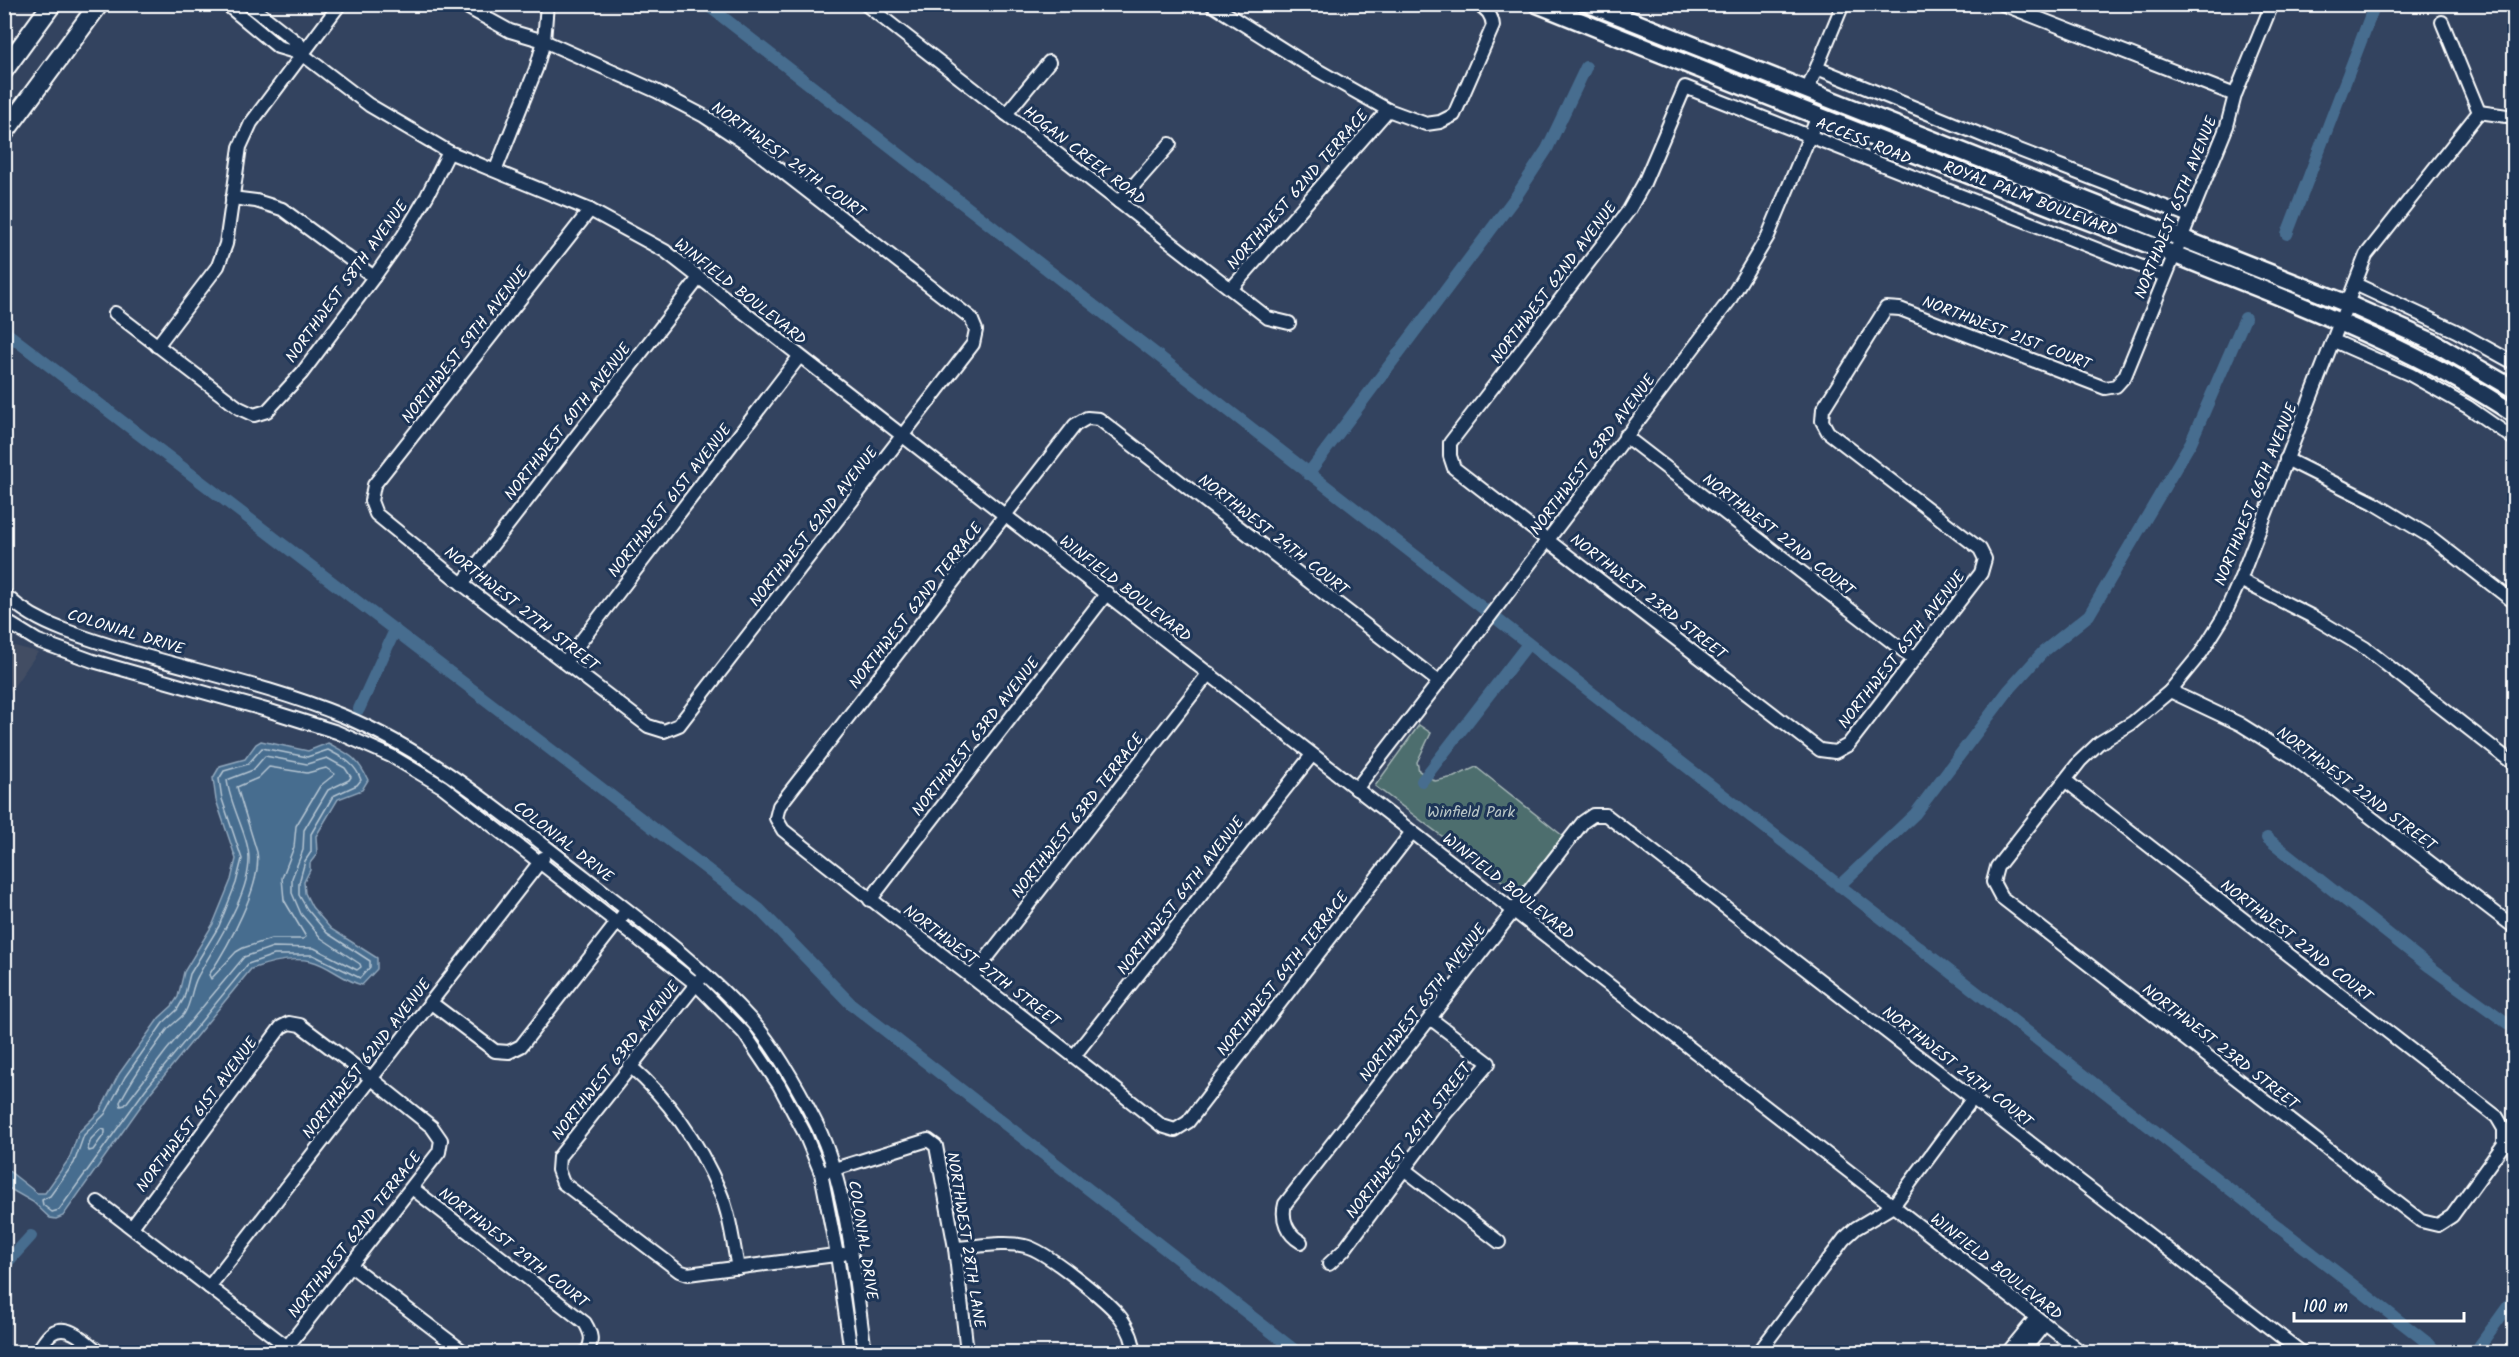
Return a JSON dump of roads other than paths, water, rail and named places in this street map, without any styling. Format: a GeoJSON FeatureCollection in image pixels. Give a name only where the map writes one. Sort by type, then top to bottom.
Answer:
{"type":"FeatureCollection","features":[{"type":"Feature","properties":{"kind":"main road"},"geometry":{"type":"LineString","coordinates":[[4,70],[52,4]]}},
{"type":"Feature","properties":{"kind":"main road"},"geometry":{"type":"LineString","coordinates":[[4,133],[99,4]]}},
{"type":"Feature","properties":{"kind":"main road","name":"ROYAL PALM BOULEVARD"},"geometry":{"type":"LineString","coordinates":[[1537,4],[1779,101],[2174,254],[2341,322],[2424,360],[2514,414]]}},
{"type":"Feature","properties":{"kind":"main road","name":"ROYAL PALM BOULEVARD"},"geometry":{"type":"LineString","coordinates":[[1589,4],[2348,304],[2433,342],[2514,388]]}},
{"type":"Feature","properties":{"kind":"main road"},"geometry":{"type":"LineString","coordinates":[[1779,101],[1802,97],[1808,91]]}},
{"type":"Feature","properties":{"kind":"main road"},"geometry":{"type":"LineString","coordinates":[[1818,116],[1834,110],[1854,110]]}},
{"type":"Feature","properties":{"kind":"street","name":"WINFIELD BOULEVARD"},"geometry":{"type":"LineString","coordinates":[[226,4],[278,47],[302,54],[369,105],[449,152],[496,169],[590,210],[665,251],[2080,1353]]}},
{"type":"Feature","properties":{"kind":"street","name":"WINFIELD BOULEVARD"},"geometry":{"type":"LineString","coordinates":[[248,4],[299,44],[302,54]]}},
{"type":"Feature","properties":{"kind":"street"},"geometry":{"type":"LineString","coordinates":[[115,313],[158,346],[218,266],[226,244],[240,147],[251,123],[340,4]]}},
{"type":"Feature","properties":{"kind":"street","name":"NORTHWEST 24TH COURT"},"geometry":{"type":"LineString","coordinates":[[461,4],[510,30],[543,41],[656,91],[704,116],[748,146],[971,318],[976,330]]}},
{"type":"Feature","properties":{"kind":"street"},"geometry":{"type":"LineString","coordinates":[[496,169],[536,69],[543,41],[547,4]]}},
{"type":"Feature","properties":{"kind":"street","name":"HOGAN CREEK ROAD"},"geometry":{"type":"LineString","coordinates":[[865,4],[1268,318],[1289,323]]}},
{"type":"Feature","properties":{"kind":"street"},"geometry":{"type":"LineString","coordinates":[[1212,4],[1303,62],[1388,110],[1426,124],[1440,123],[1454,115],[1493,26],[1492,17],[1485,8],[1477,4]]}},
{"type":"Feature","properties":{"kind":"street"},"geometry":{"type":"LineString","coordinates":[[1808,91],[1842,4]]}},
{"type":"Feature","properties":{"kind":"street"},"geometry":{"type":"LineString","coordinates":[[2002,4],[2235,95]]}},
{"type":"Feature","properties":{"kind":"street","name":"NORTHWEST 65TH AVENUE"},"geometry":{"type":"LineString","coordinates":[[2116,386],[2124,376],[2227,126],[2235,95],[2272,4]]}},
{"type":"Feature","properties":{"kind":"street"},"geometry":{"type":"LineString","coordinates":[[2442,22],[2479,112],[2514,117]]}},
{"type":"Feature","properties":{"kind":"street"},"geometry":{"type":"LineString","coordinates":[[1006,114],[1049,62]]}},
{"type":"Feature","properties":{"kind":"street"},"geometry":{"type":"LineString","coordinates":[[1817,68],[2189,216]]}},
{"type":"Feature","properties":{"kind":"street","name":"NORTHWEST 62ND AVENUE"},"geometry":{"type":"LineString","coordinates":[[1450,456],[1450,443],[1629,210],[1644,183],[1685,87]]}},
{"type":"Feature","properties":{"kind":"street","name":"ACCESS ROAD"},"geometry":{"type":"LineString","coordinates":[[1685,87],[2164,276]]}},
{"type":"Feature","properties":{"kind":"street","name":"NORTHWEST 62ND TERRACE"},"geometry":{"type":"LineString","coordinates":[[1231,289],[1388,110]]}},
{"type":"Feature","properties":{"kind":"street","name":"NORTHWEST 66TH AVENUE"},"geometry":{"type":"LineString","coordinates":[[1993,882],[1997,867],[2080,761],[2099,742],[2132,723],[2170,691],[2201,653],[2223,618],[2240,580],[2366,255],[2479,112]]}},
{"type":"Feature","properties":{"kind":"street","name":"NORTHWEST 63RD AVENUE"},"geometry":{"type":"LineString","coordinates":[[1356,789],[1699,342],[1748,272],[1786,195],[1818,116]]}},
{"type":"Feature","properties":{"kind":"street"},"geometry":{"type":"LineString","coordinates":[[1119,201],[1170,144]]}},
{"type":"Feature","properties":{"kind":"street","name":"NORTHWEST 58TH AVENUE"},"geometry":{"type":"LineString","coordinates":[[158,346],[239,408],[254,415],[267,411],[302,373],[403,236],[449,152]]}},
{"type":"Feature","properties":{"kind":"street"},"geometry":{"type":"LineString","coordinates":[[232,198],[256,201],[282,209],[374,277]]}},
{"type":"Feature","properties":{"kind":"street","name":"NORTHWEST 59TH AVENUE"},"geometry":{"type":"LineString","coordinates":[[371,501],[374,485],[590,210]]}},
{"type":"Feature","properties":{"kind":"street","name":"NORTHWEST 60TH AVENUE"},"geometry":{"type":"LineString","coordinates":[[462,584],[699,278]]}},
{"type":"Feature","properties":{"kind":"street"},"geometry":{"type":"LineString","coordinates":[[2355,284],[2456,331],[2514,363]]}},
{"type":"Feature","properties":{"kind":"street","name":"NORTHWEST 21ST COURT"},"geometry":{"type":"LineString","coordinates":[[1985,559],[1980,549],[1828,432],[1822,420],[1823,409],[1886,308],[1900,309],[2106,388],[2116,386]]}},
{"type":"Feature","properties":{"kind":"street","name":"NORTHWEST 62ND AVENUE"},"geometry":{"type":"LineString","coordinates":[[664,730],[679,725],[973,344],[976,330]]}},
{"type":"Feature","properties":{"kind":"street"},"geometry":{"type":"LineString","coordinates":[[2334,341],[2411,375],[2468,407],[2514,439]]}},
{"type":"Feature","properties":{"kind":"street","name":"NORTHWEST 61ST AVENUE"},"geometry":{"type":"LineString","coordinates":[[565,662],[800,357]]}},
{"type":"Feature","properties":{"kind":"street","name":"NORTHWEST 24TH COURT"},"geometry":{"type":"LineString","coordinates":[[1087,418],[1099,419],[1439,682]]}},
{"type":"Feature","properties":{"kind":"street","name":"NORTHWEST 62ND TERRACE"},"geometry":{"type":"LineString","coordinates":[[776,818],[779,806],[1075,425],[1087,418]]}},
{"type":"Feature","properties":{"kind":"street","name":"NORTHWEST 22ND COURT"},"geometry":{"type":"LineString","coordinates":[[1625,436],[1914,659]]}},
{"type":"Feature","properties":{"kind":"street","name":"NORTHWEST 23RD STREET"},"geometry":{"type":"LineString","coordinates":[[1450,456],[1454,468],[1820,750],[1834,752]]}},
{"type":"Feature","properties":{"kind":"street"},"geometry":{"type":"LineString","coordinates":[[2286,459],[2374,502],[2429,536],[2514,602]]}},
{"type":"Feature","properties":{"kind":"street","name":"NORTHWEST 27TH STREET"},"geometry":{"type":"LineString","coordinates":[[371,501],[376,514],[462,584],[648,726],[664,730]]}},
{"type":"Feature","properties":{"kind":"street","name":"NORTHWEST 65TH AVENUE"},"geometry":{"type":"LineString","coordinates":[[1834,752],[1848,745],[1981,573],[1985,559]]}},
{"type":"Feature","properties":{"kind":"street"},"geometry":{"type":"LineString","coordinates":[[2240,580],[2313,617],[2365,648],[2514,764]]}},
{"type":"Feature","properties":{"kind":"street","name":"NORTHWEST 63RD AVENUE"},"geometry":{"type":"LineString","coordinates":[[870,900],[1107,593]]}},
{"type":"Feature","properties":{"kind":"street","name":"COLONIAL DRIVE"},"geometry":{"type":"LineString","coordinates":[[4,594],[14,603],[48,624],[98,642],[276,692],[343,716],[398,742],[451,775],[705,973],[754,1023],[790,1076],[818,1126],[835,1169],[851,1253],[859,1352]]}},
{"type":"Feature","properties":{"kind":"street","name":"COLONIAL DRIVE"},"geometry":{"type":"LineString","coordinates":[[4,620],[39,641],[93,661],[337,732],[391,756],[443,787],[696,984],[744,1033],[779,1085],[804,1132],[821,1173],[859,1352]]}},
{"type":"Feature","properties":{"kind":"street"},"geometry":{"type":"LineString","coordinates":[[183,686],[188,666]]}},
{"type":"Feature","properties":{"kind":"street","name":"NORTHWEST 63RD TERRACE"},"geometry":{"type":"LineString","coordinates":[[972,977],[1209,674]]}},
{"type":"Feature","properties":{"kind":"street","name":"NORTHWEST 22ND STREET"},"geometry":{"type":"LineString","coordinates":[[2170,691],[2240,724],[2292,756],[2514,927]]}},
{"type":"Feature","properties":{"kind":"street"},"geometry":{"type":"LineString","coordinates":[[270,711],[276,692]]}},
{"type":"Feature","properties":{"kind":"street"},"geometry":{"type":"LineString","coordinates":[[337,732],[343,716]]}},
{"type":"Feature","properties":{"kind":"street","name":"NORTHWEST 64TH AVENUE"},"geometry":{"type":"LineString","coordinates":[[1074,1056],[1312,755]]}},
{"type":"Feature","properties":{"kind":"street","name":"NORTHWEST 22ND COURT"},"geometry":{"type":"LineString","coordinates":[[2066,781],[2497,1117],[2504,1129],[2504,1144],[2452,1216],[2438,1225]]}},
{"type":"Feature","properties":{"kind":"street","name":"NORTHWEST 24TH COURT"},"geometry":{"type":"LineString","coordinates":[[1593,815],[1606,815],[2301,1353]]}},
{"type":"Feature","properties":{"kind":"street","name":"NORTHWEST 65TH AVENUE"},"geometry":{"type":"LineString","coordinates":[[1301,1242],[1285,1225],[1282,1214],[1285,1204],[1583,822],[1593,815]]}},
{"type":"Feature","properties":{"kind":"street","name":"NORTHWEST 27TH STREET"},"geometry":{"type":"LineString","coordinates":[[776,818],[783,830],[870,900],[1162,1126],[1175,1130]]}},
{"type":"Feature","properties":{"kind":"street","name":"NORTHWEST 64TH TERRACE"},"geometry":{"type":"LineString","coordinates":[[1175,1130],[1188,1122],[1412,832]]}},
{"type":"Feature","properties":{"kind":"street","name":"NORTHWEST 62ND AVENUE"},"geometry":{"type":"LineString","coordinates":[[209,1287],[550,850]]}},
{"type":"Feature","properties":{"kind":"street","name":"NORTHWEST 23RD STREET"},"geometry":{"type":"LineString","coordinates":[[1993,882],[2001,897],[2421,1221],[2438,1225]]}},
{"type":"Feature","properties":{"kind":"street"},"geometry":{"type":"LineString","coordinates":[[430,1002],[495,1051],[509,1052],[521,1046],[626,910]]}},
{"type":"Feature","properties":{"kind":"street","name":"NORTHWEST 63RD AVENUE"},"geometry":{"type":"LineString","coordinates":[[705,973],[559,1157],[558,1170],[563,1183],[679,1271],[688,1274],[738,1268]]}},
{"type":"Feature","properties":{"kind":"street","name":"NORTHWEST 26TH STREET"},"geometry":{"type":"LineString","coordinates":[[1329,1264],[1344,1250],[1446,1113],[1488,1063],[1431,1019]]}},
{"type":"Feature","properties":{"kind":"street","name":"NORTHWEST 61ST AVENUE"},"geometry":{"type":"LineString","coordinates":[[132,1227],[280,1027],[289,1023],[300,1025],[372,1079]]}},
{"type":"Feature","properties":{"kind":"street"},"geometry":{"type":"LineString","coordinates":[[630,1066],[656,1088],[684,1123],[721,1193],[738,1268],[851,1253]]}},
{"type":"Feature","properties":{"kind":"street","name":"NORTHWEST 62ND TERRACE"},"geometry":{"type":"LineString","coordinates":[[291,1350],[351,1266],[439,1152],[441,1140],[432,1127],[372,1079]]}},
{"type":"Feature","properties":{"kind":"street"},"geometry":{"type":"LineString","coordinates":[[1759,1353],[1844,1239],[1856,1228],[1893,1206],[1973,1098]]}},
{"type":"Feature","properties":{"kind":"street","name":"NORTHWEST 28TH LANE"},"geometry":{"type":"LineString","coordinates":[[821,1173],[928,1140],[936,1146],[955,1248],[967,1353]]}},
{"type":"Feature","properties":{"kind":"street"},"geometry":{"type":"LineString","coordinates":[[1404,1170],[1499,1242]]}},
{"type":"Feature","properties":{"kind":"street","name":"NORTHWEST 29TH COURT"},"geometry":{"type":"LineString","coordinates":[[412,1188],[585,1323],[592,1336],[590,1348],[586,1353]]}},
{"type":"Feature","properties":{"kind":"street"},"geometry":{"type":"LineString","coordinates":[[98,1202],[291,1350]]}},
{"type":"Feature","properties":{"kind":"street"},"geometry":{"type":"LineString","coordinates":[[955,1248],[1025,1246],[1044,1255],[1105,1301],[1116,1313],[1134,1342],[1134,1353]]}},
{"type":"Feature","properties":{"kind":"street"},"geometry":{"type":"LineString","coordinates":[[351,1266],[464,1353]]}},
{"type":"Feature","properties":{"kind":"street"},"geometry":{"type":"LineString","coordinates":[[2008,1353],[2040,1322]]}},
{"type":"Feature","properties":{"kind":"street"},"geometry":{"type":"LineString","coordinates":[[2022,1353],[2040,1322]]}},
{"type":"Feature","properties":{"kind":"street"},"geometry":{"type":"LineString","coordinates":[[37,1353],[52,1333],[62,1330],[75,1334],[99,1353]]}},
{"type":"Feature","properties":{"kind":"water"},"geometry":{"type":"Polygon","coordinates":[[[261,741],[308,751],[328,743],[352,757],[368,780],[362,790],[338,799],[316,836],[317,854],[310,863],[310,870],[304,882],[305,893],[312,907],[331,929],[377,958],[377,969],[362,985],[311,961],[281,961],[251,969],[150,1093],[63,1216],[56,1219],[50,1218],[33,1202],[5,1186],[5,1168],[37,1193],[45,1193],[69,1159],[79,1132],[100,1111],[119,1074],[159,1018],[178,997],[184,972],[213,924],[231,880],[236,859],[216,800],[213,778],[220,766],[245,759],[261,741]]]}},
{"type":"Feature","properties":{"kind":"waterway"},"geometry":{"type":"LineString","coordinates":[[706,4],[2429,1344],[2436,1352]]}},
{"type":"Feature","properties":{"kind":"waterway"},"geometry":{"type":"LineString","coordinates":[[2287,234],[2375,4]]}},
{"type":"Feature","properties":{"kind":"waterway"},"geometry":{"type":"LineString","coordinates":[[1308,474],[1517,195],[1547,149],[1586,67]]}},
{"type":"Feature","properties":{"kind":"waterway"},"geometry":{"type":"LineString","coordinates":[[1839,886],[1915,814],[2008,691],[2043,652],[2089,615],[2191,442],[2245,318]]}},
{"type":"Feature","properties":{"kind":"waterway"},"geometry":{"type":"LineString","coordinates":[[4,331],[759,909],[850,1003],[1297,1352]]}},
{"type":"Feature","properties":{"kind":"waterway"},"geometry":{"type":"LineString","coordinates":[[359,709],[395,630]]}},
{"type":"Feature","properties":{"kind":"waterway"},"geometry":{"type":"LineString","coordinates":[[1422,781],[1528,644]]}},
{"type":"Feature","properties":{"kind":"waterway"},"geometry":{"type":"LineString","coordinates":[[2267,838],[2430,967],[2514,1028]]}},
{"type":"Feature","properties":{"kind":"waterway"},"geometry":{"type":"LineString","coordinates":[[4,1266],[31,1236]]}},
{"type":"Feature","properties":{"kind":"waterway"},"geometry":{"type":"LineString","coordinates":[[2475,1352],[2514,1298]]}},
{"type":"Feature","properties":{"kind":"park label","name":"Winfield Park"},"geometry":{"type":"Point","coordinates":[1471,811]}}]}
